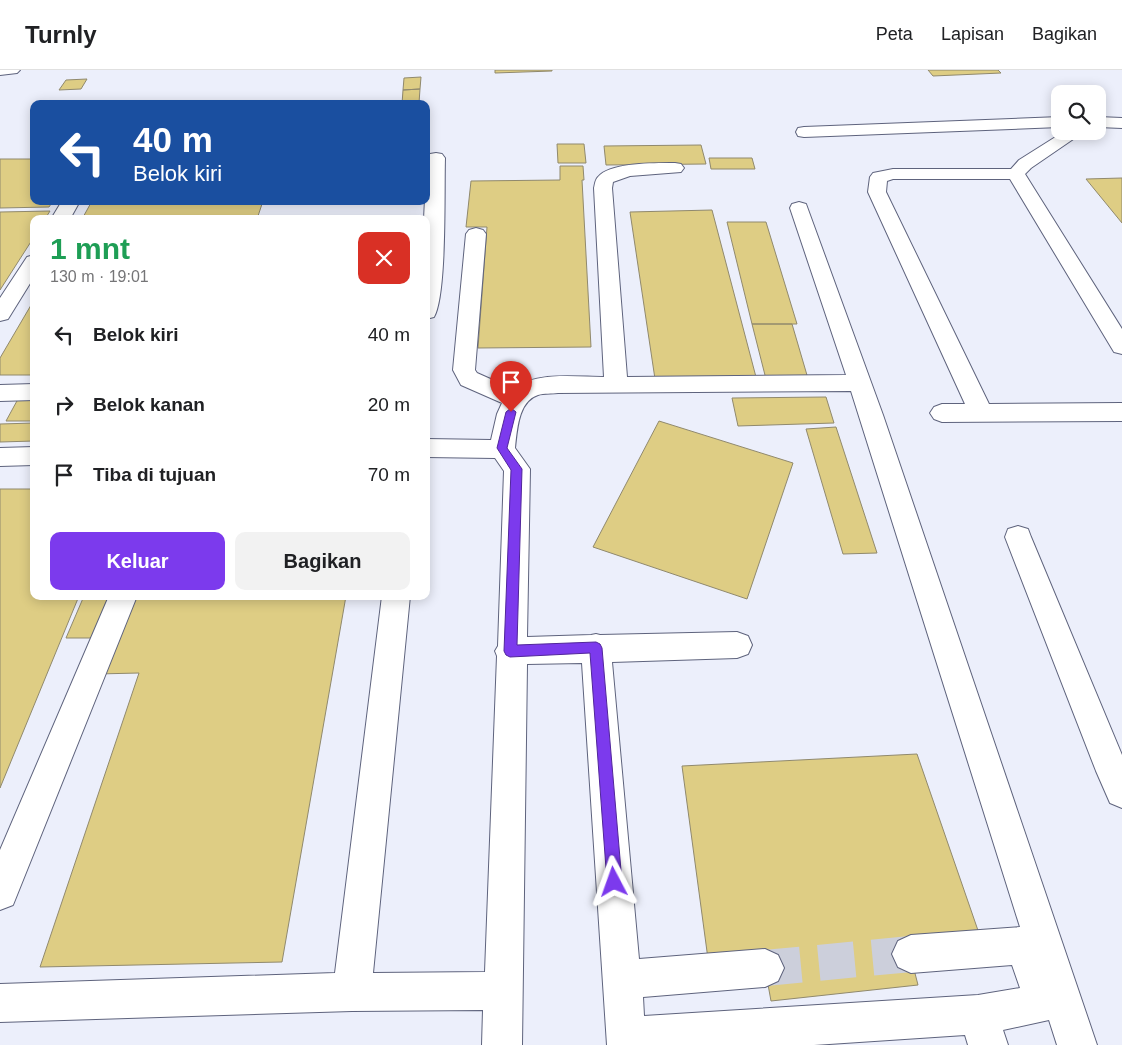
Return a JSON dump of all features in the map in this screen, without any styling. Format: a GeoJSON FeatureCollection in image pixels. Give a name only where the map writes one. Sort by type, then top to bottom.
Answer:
{"type":"FeatureCollection","features":[{"type":"Feature","properties":{"kind":"lane"},"geometry":{"type":"LineString","coordinates":[[0,70],[12,70]]}},
{"type":"Feature","properties":{"kind":"lane"},"geometry":{"type":"LineString","coordinates":[[804,132],[1051,122]]}},
{"type":"Feature","properties":{"kind":"lane"},"geometry":{"type":"LineString","coordinates":[[1106,122],[1122,123]]}},
{"type":"Feature","properties":{"kind":"lane"},"geometry":{"type":"LineString","coordinates":[[981,413],[877,192],[878,178],[894,174],[1016,174],[1025,164],[1063,140]]}},
{"type":"Feature","properties":{"kind":"lane"},"geometry":{"type":"LineString","coordinates":[[430,294],[436,158]]}},
{"type":"Feature","properties":{"kind":"lane"},"geometry":{"type":"LineString","coordinates":[[616,384],[603,188],[605,179],[615,173],[630,170],[675,168]]}},
{"type":"Feature","properties":{"kind":"lane"},"geometry":{"type":"LineString","coordinates":[[1016,174],[1122,347]]}},
{"type":"Feature","properties":{"kind":"lane"},"geometry":{"type":"LineString","coordinates":[[798,208],[860,383],[1077,1045]]}},
{"type":"Feature","properties":{"kind":"lane"},"geometry":{"type":"LineString","coordinates":[[476,234],[464,370],[469,379],[516,400]]}},
{"type":"Feature","properties":{"kind":"lane"},"geometry":{"type":"LineString","coordinates":[[0,314],[30,267]]}},
{"type":"Feature","properties":{"kind":"lane"},"geometry":{"type":"LineString","coordinates":[[502,1045],[510,651],[516,469],[502,448],[507,423],[516,400],[529,389],[558,385],[860,383]]}},
{"type":"Feature","properties":{"kind":"lane"},"geometry":{"type":"LineString","coordinates":[[0,394],[30,392]]}},
{"type":"Feature","properties":{"kind":"lane"},"geometry":{"type":"LineString","coordinates":[[942,413],[1122,412]]}},
{"type":"Feature","properties":{"kind":"lane"},"geometry":{"type":"LineString","coordinates":[[430,448],[502,448]]}},
{"type":"Feature","properties":{"kind":"lane"},"geometry":{"type":"LineString","coordinates":[[0,456],[30,456]]}},
{"type":"Feature","properties":{"kind":"lane"},"geometry":{"type":"LineString","coordinates":[[1018,537],[1045,601],[1110,742],[1122,791]]}},
{"type":"Feature","properties":{"kind":"lane"},"geometry":{"type":"LineString","coordinates":[[0,892],[121,600]]}},
{"type":"Feature","properties":{"kind":"lane"},"geometry":{"type":"LineString","coordinates":[[352,992],[396,600]]}},
{"type":"Feature","properties":{"kind":"lane"},"geometry":{"type":"LineString","coordinates":[[510,651],[737,644]]}},
{"type":"Feature","properties":{"kind":"lane"},"geometry":{"type":"LineString","coordinates":[[596,648],[627,1041],[983,1030],[1044,1002],[1025,950],[1021,946],[911,954]]}},
{"type":"Feature","properties":{"kind":"lane"},"geometry":{"type":"LineString","coordinates":[[622,980],[765,968]]}},
{"type":"Feature","properties":{"kind":"lane"},"geometry":{"type":"LineString","coordinates":[[0,1003],[352,992],[503,991]]}},
{"type":"Feature","properties":{"kind":"building"},"geometry":{"type":"Polygon","coordinates":[[[495,70],[552,70],[552,71],[495,73],[495,70]]]}},
{"type":"Feature","properties":{"kind":"building"},"geometry":{"type":"Polygon","coordinates":[[[928,70],[998,70],[1001,73],[933,76],[928,70]]]}},
{"type":"Feature","properties":{"kind":"building"},"geometry":{"type":"Polygon","coordinates":[[[421,77],[420,89],[403,90],[404,78],[421,77]]]}},
{"type":"Feature","properties":{"kind":"building"},"geometry":{"type":"Polygon","coordinates":[[[87,79],[81,89],[59,90],[66,80],[87,79]]]}},
{"type":"Feature","properties":{"kind":"building"},"geometry":{"type":"Polygon","coordinates":[[[420,89],[419,100],[402,100],[403,90],[420,89]]]}},
{"type":"Feature","properties":{"kind":"building"},"geometry":{"type":"Polygon","coordinates":[[[557,144],[584,144],[586,163],[558,163],[557,144]]]}},
{"type":"Feature","properties":{"kind":"building"},"geometry":{"type":"Polygon","coordinates":[[[701,145],[706,164],[606,165],[604,146],[701,145]]]}},
{"type":"Feature","properties":{"kind":"building"},"geometry":{"type":"Polygon","coordinates":[[[709,158],[752,158],[755,169],[711,169],[709,158]]]}},
{"type":"Feature","properties":{"kind":"building"},"geometry":{"type":"Polygon","coordinates":[[[0,159],[30,159],[30,205],[50,205],[49,207],[0,208],[0,159]]]}},
{"type":"Feature","properties":{"kind":"building"},"geometry":{"type":"Polygon","coordinates":[[[560,166],[583,166],[584,180],[582,180],[591,347],[478,348],[487,227],[466,227],[471,181],[560,180],[560,166]]]}},
{"type":"Feature","properties":{"kind":"building"},"geometry":{"type":"Polygon","coordinates":[[[1122,178],[1122,223],[1086,179],[1122,178]]]}},
{"type":"Feature","properties":{"kind":"building"},"geometry":{"type":"Polygon","coordinates":[[[90,205],[262,205],[258,215],[84,215],[90,205]]]}},
{"type":"Feature","properties":{"kind":"building"},"geometry":{"type":"Polygon","coordinates":[[[712,210],[756,377],[655,379],[630,212],[712,210]]]}},
{"type":"Feature","properties":{"kind":"building"},"geometry":{"type":"Polygon","coordinates":[[[50,211],[48,215],[30,215],[30,243],[0,290],[0,212],[50,211]]]}},
{"type":"Feature","properties":{"kind":"building"},"geometry":{"type":"Polygon","coordinates":[[[727,222],[766,222],[797,324],[752,324],[727,222]]]}},
{"type":"Feature","properties":{"kind":"building"},"geometry":{"type":"Polygon","coordinates":[[[30,307],[30,375],[0,375],[0,358],[30,307]]]}},
{"type":"Feature","properties":{"kind":"building"},"geometry":{"type":"Polygon","coordinates":[[[752,324],[792,324],[809,382],[767,383],[752,324]]]}},
{"type":"Feature","properties":{"kind":"building"},"geometry":{"type":"Polygon","coordinates":[[[826,397],[834,423],[738,426],[732,398],[826,397]]]}},
{"type":"Feature","properties":{"kind":"building"},"geometry":{"type":"Polygon","coordinates":[[[18,399],[30,399],[30,421],[6,421],[18,399]]]}},
{"type":"Feature","properties":{"kind":"building"},"geometry":{"type":"Polygon","coordinates":[[[659,421],[793,463],[747,599],[593,547],[659,421]]]}},
{"type":"Feature","properties":{"kind":"building"},"geometry":{"type":"Polygon","coordinates":[[[30,423],[30,441],[0,442],[0,424],[30,423]]]}},
{"type":"Feature","properties":{"kind":"building"},"geometry":{"type":"Polygon","coordinates":[[[836,427],[877,553],[843,554],[806,429],[836,427]]]}},
{"type":"Feature","properties":{"kind":"building"},"geometry":{"type":"Polygon","coordinates":[[[0,489],[30,489],[30,600],[77,600],[0,788],[0,489]]]}},
{"type":"Feature","properties":{"kind":"building"},"geometry":{"type":"Polygon","coordinates":[[[82,600],[115,600],[101,638],[66,638],[82,600]]]}},
{"type":"Feature","properties":{"kind":"building"},"geometry":{"type":"Polygon","coordinates":[[[125,600],[345,600],[282,962],[40,967],[139,673],[97,674],[125,600]]]}},
{"type":"Feature","properties":{"kind":"building"},"geometry":{"type":"Polygon","coordinates":[[[917,754],[982,942],[908,946],[918,985],[771,1001],[765,968],[708,959],[682,766],[917,754]]]}},
{"type":"Feature","properties":{"kind":"tunnel"},"geometry":{"type":"LineString","coordinates":[[765,968],[911,954]]}},
{"type":"Feature","properties":{"kind":"route"},"geometry":{"type":"LineString","coordinates":[[511,412],[502,448],[516,469],[510,651],[596,648],[614,882]]}}]}
